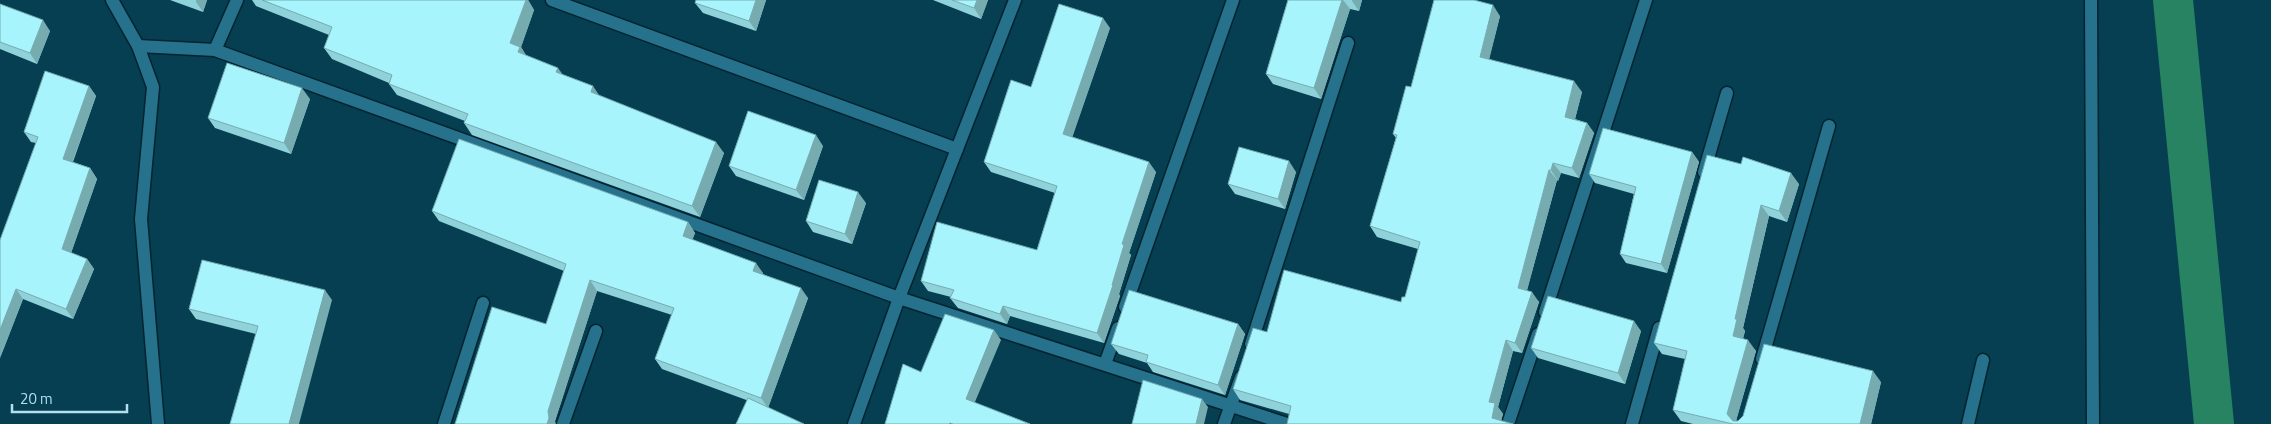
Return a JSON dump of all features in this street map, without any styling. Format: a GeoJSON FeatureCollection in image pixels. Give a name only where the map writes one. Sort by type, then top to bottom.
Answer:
{"type":"FeatureCollection","features":[{"type":"Feature","properties":{"kind":"street"},"geometry":{"type":"LineString","coordinates":[[112,0],[138,46],[153,87],[141,219],[158,424]]}},
{"type":"Feature","properties":{"kind":"street"},"geometry":{"type":"LineString","coordinates":[[215,50],[237,0]]}},
{"type":"Feature","properties":{"kind":"street"},"geometry":{"type":"LineString","coordinates":[[552,0],[586,6],[957,149]]}},
{"type":"Feature","properties":{"kind":"street"},"geometry":{"type":"LineString","coordinates":[[854,424],[899,298],[1015,0]]}},
{"type":"Feature","properties":{"kind":"street"},"geometry":{"type":"LineString","coordinates":[[1105,364],[1233,0]]}},
{"type":"Feature","properties":{"kind":"street"},"geometry":{"type":"LineString","coordinates":[[1508,424],[1646,0]]}},
{"type":"Feature","properties":{"kind":"street"},"geometry":{"type":"LineString","coordinates":[[2091,0],[2093,424]]}},
{"type":"Feature","properties":{"kind":"street"},"geometry":{"type":"LineString","coordinates":[[1224,424],[1232,405],[1348,43]]}},
{"type":"Feature","properties":{"kind":"street"},"geometry":{"type":"LineString","coordinates":[[138,46],[215,50],[899,298],[1287,424]]}},
{"type":"Feature","properties":{"kind":"street"},"geometry":{"type":"LineString","coordinates":[[1700,188],[1727,93]]}},
{"type":"Feature","properties":{"kind":"street"},"geometry":{"type":"LineString","coordinates":[[1759,368],[1829,126]]}},
{"type":"Feature","properties":{"kind":"street"},"geometry":{"type":"LineString","coordinates":[[444,424],[483,303]]}},
{"type":"Feature","properties":{"kind":"street"},"geometry":{"type":"LineString","coordinates":[[1632,424],[1662,320]]}},
{"type":"Feature","properties":{"kind":"street"},"geometry":{"type":"LineString","coordinates":[[563,424],[596,330]]}},
{"type":"Feature","properties":{"kind":"street"},"geometry":{"type":"LineString","coordinates":[[1968,424],[1983,360]]}},
{"type":"Feature","properties":{"kind":"building"},"geometry":{"type":"Polygon","coordinates":[[[262,0],[526,0],[510,43],[520,47],[518,52],[558,68],[556,72],[593,86],[591,92],[716,142],[692,206],[464,123],[468,114],[389,84],[392,75],[324,48],[332,27],[262,0]]]}},
{"type":"Feature","properties":{"kind":"building"},"geometry":{"type":"Polygon","coordinates":[[[696,0],[756,0],[749,21],[695,3],[696,0]]]}},
{"type":"Feature","properties":{"kind":"building"},"geometry":{"type":"Polygon","coordinates":[[[952,0],[977,0],[974,8],[952,0]]]}},
{"type":"Feature","properties":{"kind":"building"},"geometry":{"type":"Polygon","coordinates":[[[1288,0],[1342,0],[1314,88],[1266,74],[1288,0]]]}},
{"type":"Feature","properties":{"kind":"building"},"geometry":{"type":"Polygon","coordinates":[[[1434,0],[1474,0],[1493,5],[1480,57],[1574,81],[1565,117],[1587,123],[1572,168],[1553,163],[1551,170],[1549,170],[1518,288],[1532,292],[1515,343],[1506,340],[1489,402],[1495,403],[1492,418],[1513,424],[1287,424],[1291,406],[1233,389],[1253,328],[1267,332],[1284,270],[1401,302],[1402,297],[1405,297],[1420,242],[1370,226],[1397,135],[1393,134],[1406,86],[1411,87],[1434,0]]]}},
{"type":"Feature","properties":{"kind":"building"},"geometry":{"type":"Polygon","coordinates":[[[0,4],[43,20],[30,53],[0,42],[0,4]]]}},
{"type":"Feature","properties":{"kind":"building"},"geometry":{"type":"Polygon","coordinates":[[[1059,4],[1103,18],[1063,134],[1149,162],[1122,244],[1124,245],[1113,285],[1097,333],[1003,306],[1000,314],[950,298],[954,290],[921,281],[937,222],[1037,250],[1057,186],[984,162],[1011,80],[1031,87],[1059,4]]]}},
{"type":"Feature","properties":{"kind":"building"},"geometry":{"type":"Polygon","coordinates":[[[227,63],[302,88],[284,143],[208,118],[227,63]]]}},
{"type":"Feature","properties":{"kind":"building"},"geometry":{"type":"Polygon","coordinates":[[[45,71],[89,86],[63,159],[90,168],[62,249],[87,259],[66,309],[16,289],[0,330],[0,240],[38,137],[24,132],[45,71]]]}},
{"type":"Feature","properties":{"kind":"building"},"geometry":{"type":"Polygon","coordinates":[[[748,111],[816,135],[796,190],[729,166],[748,111]]]}},
{"type":"Feature","properties":{"kind":"building"},"geometry":{"type":"Polygon","coordinates":[[[1603,128],[1692,152],[1661,264],[1620,254],[1636,187],[1589,174],[1603,128]]]}},
{"type":"Feature","properties":{"kind":"building"},"geometry":{"type":"Polygon","coordinates":[[[459,139],[688,222],[683,236],[756,263],[753,271],[801,288],[761,398],[655,359],[674,308],[590,280],[548,411],[549,418],[547,424],[455,424],[492,307],[546,324],[566,264],[432,211],[459,139]]]}},
{"type":"Feature","properties":{"kind":"building"},"geometry":{"type":"Polygon","coordinates":[[[1239,147],[1289,161],[1278,199],[1228,184],[1239,147]]]}},
{"type":"Feature","properties":{"kind":"building"},"geometry":{"type":"Polygon","coordinates":[[[1707,155],[1741,164],[1743,157],[1791,173],[1779,211],[1761,205],[1735,319],[1737,319],[1733,336],[1748,340],[1727,414],[1733,421],[1738,421],[1743,416],[1764,344],[1873,371],[1860,424],[1733,424],[1673,410],[1687,351],[1654,343],[1707,155]]]}},
{"type":"Feature","properties":{"kind":"building"},"geometry":{"type":"Polygon","coordinates":[[[819,180],[858,192],[845,234],[806,221],[819,180]]]}},
{"type":"Feature","properties":{"kind":"building"},"geometry":{"type":"Polygon","coordinates":[[[202,260],[325,290],[289,424],[230,424],[258,326],[189,309],[202,260]]]}},
{"type":"Feature","properties":{"kind":"building"},"geometry":{"type":"Polygon","coordinates":[[[1129,290],[1238,324],[1218,385],[1146,362],[1148,355],[1111,344],[1129,290]]]}},
{"type":"Feature","properties":{"kind":"building"},"geometry":{"type":"Polygon","coordinates":[[[1548,296],[1634,321],[1618,373],[1531,348],[1548,296]]]}},
{"type":"Feature","properties":{"kind":"building"},"geometry":{"type":"Polygon","coordinates":[[[945,314],[994,330],[966,399],[1030,424],[885,424],[903,364],[921,372],[945,314]]]}},
{"type":"Feature","properties":{"kind":"building"},"geometry":{"type":"Polygon","coordinates":[[[1143,380],[1202,399],[1196,424],[1132,424],[1143,380]]]}},
{"type":"Feature","properties":{"kind":"building"},"geometry":{"type":"Polygon","coordinates":[[[748,398],[804,424],[736,424],[748,398]]]}},
{"type":"Feature","properties":{"kind":"waterway"},"geometry":{"type":"LineString","coordinates":[[2173,0],[2214,424]]}}]}
